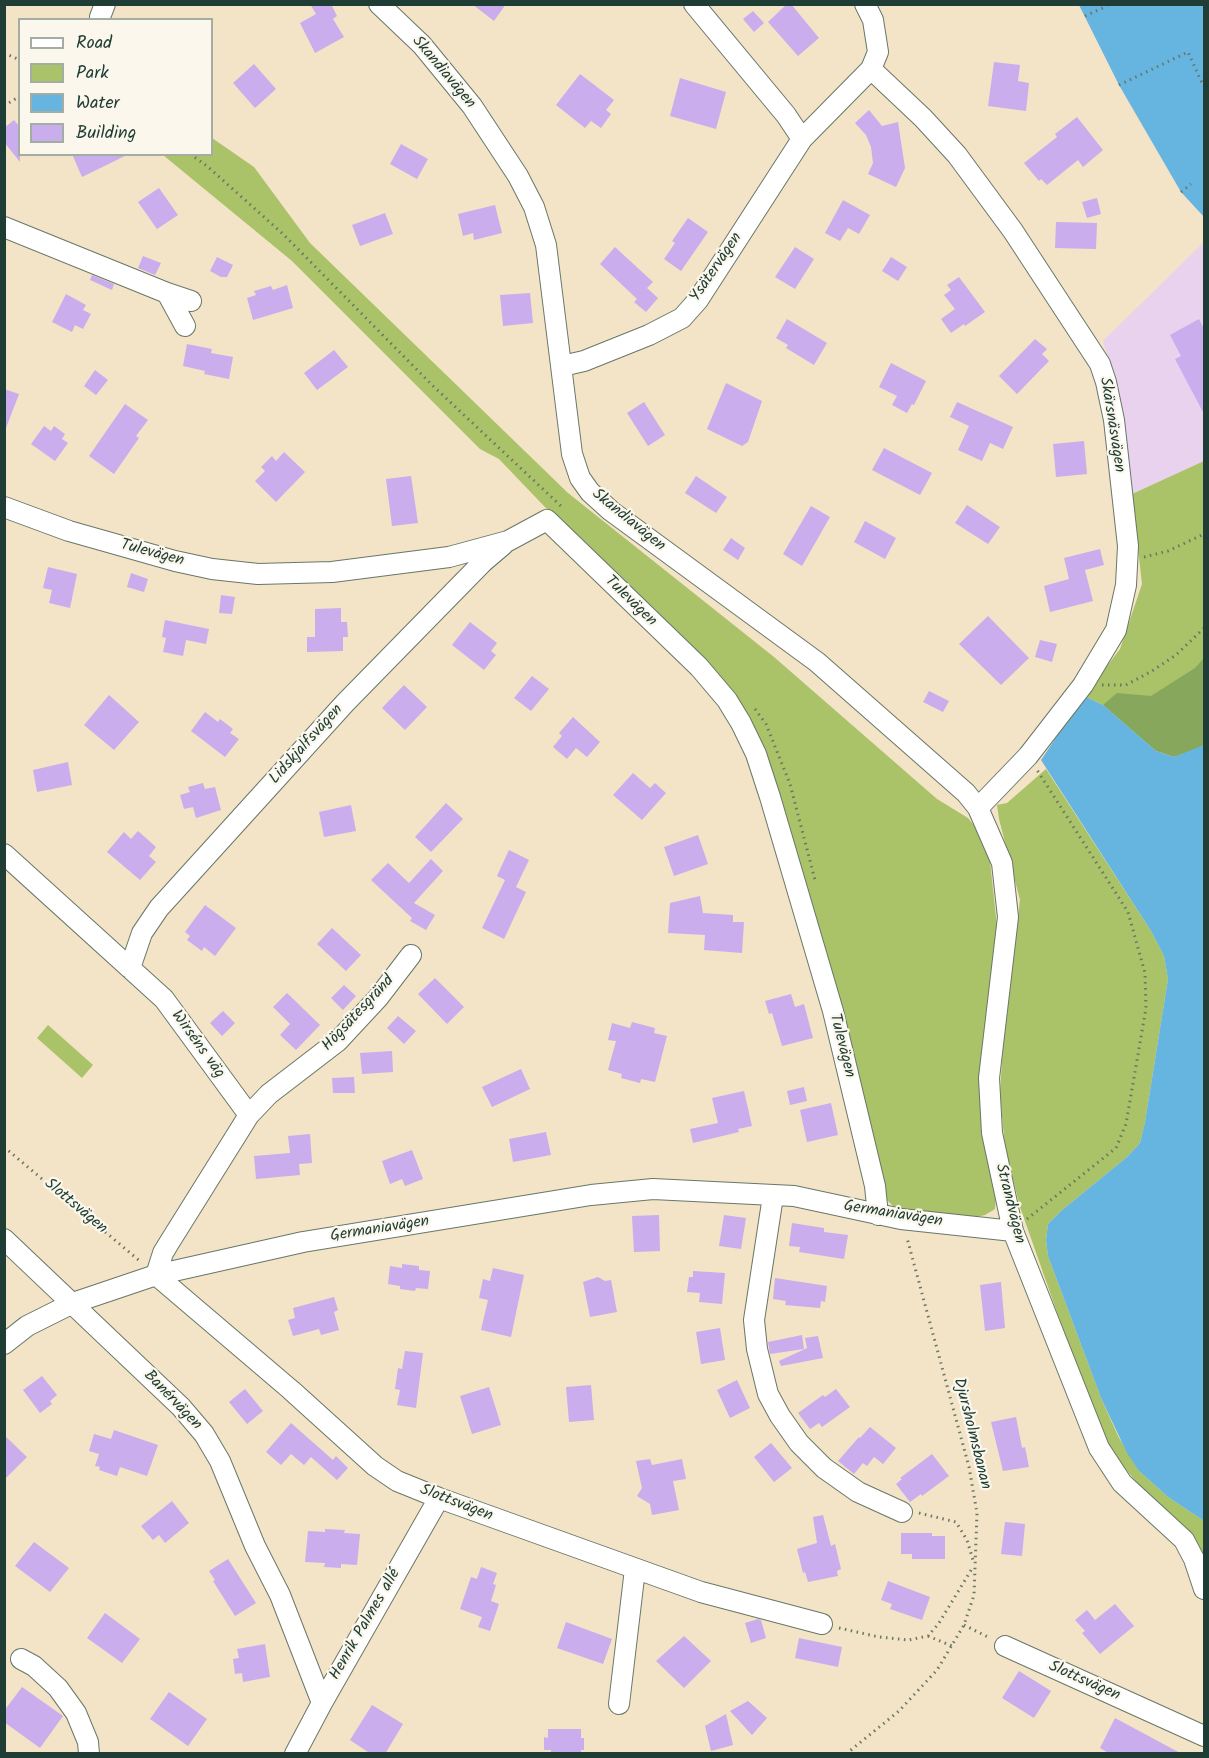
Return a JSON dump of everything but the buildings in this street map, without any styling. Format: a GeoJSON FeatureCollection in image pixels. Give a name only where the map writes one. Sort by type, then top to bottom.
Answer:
{"type":"FeatureCollection","features":[{"type":"Feature","properties":{"kind":"street","name":"Skandiavägen"},"geometry":{"type":"LineString","coordinates":[[379,4],[422,45],[472,106],[518,176],[534,207],[546,245],[572,454],[580,477],[590,492],[611,511],[817,662],[966,793],[978,808]]}},
{"type":"Feature","properties":{"kind":"street"},"geometry":{"type":"LineString","coordinates":[[694,4],[786,115],[802,139]]}},
{"type":"Feature","properties":{"kind":"street"},"geometry":{"type":"LineString","coordinates":[[865,4],[873,20],[878,52],[871,69]]}},
{"type":"Feature","properties":{"kind":"street","name":"Ysätervägen"},"geometry":{"type":"LineString","coordinates":[[562,366],[584,361],[649,335],[682,318],[698,300],[802,139],[871,69]]}},
{"type":"Feature","properties":{"kind":"street","name":"Skärsnäsvägen"},"geometry":{"type":"LineString","coordinates":[[871,69],[957,155],[1013,231],[1100,364],[1114,420],[1128,546],[1126,585],[1116,630],[1083,685],[1028,756],[978,808]]}},
{"type":"Feature","properties":{"kind":"street"},"geometry":{"type":"LineString","coordinates":[[4,227],[191,301]]}},
{"type":"Feature","properties":{"kind":"street"},"geometry":{"type":"LineString","coordinates":[[167,293],[185,326]]}},
{"type":"Feature","properties":{"kind":"street","name":"Tulevägen"},"geometry":{"type":"LineString","coordinates":[[4,507],[69,531],[175,561],[212,569],[258,574],[369,568],[449,557],[508,541],[547,520],[699,667],[727,700],[756,754],[833,1011],[875,1186],[878,1215]]}},
{"type":"Feature","properties":{"kind":"street","name":"Lidskjalfsvägen"},"geometry":{"type":"LineString","coordinates":[[130,968],[142,933],[159,908],[345,703],[483,562],[508,541]]}},
{"type":"Feature","properties":{"kind":"street","name":"Strandvägen"},"geometry":{"type":"LineString","coordinates":[[978,808],[1002,863],[1008,917],[989,1078],[992,1133],[1013,1231],[1099,1448],[1122,1483],[1184,1540],[1194,1559],[1204,1589]]}},
{"type":"Feature","properties":{"kind":"street","name":"Wirséns väg"},"geometry":{"type":"LineString","coordinates":[[4,854],[164,999],[249,1115]]}},
{"type":"Feature","properties":{"kind":"street","name":"Högsätesgränd"},"geometry":{"type":"LineString","coordinates":[[249,1115],[269,1094],[338,1041],[378,998],[411,955]]}},
{"type":"Feature","properties":{"kind":"street"},"geometry":{"type":"LineString","coordinates":[[156,1275],[163,1253],[249,1115]]}},
{"type":"Feature","properties":{"kind":"street","name":"Germaniavägen"},"geometry":{"type":"LineString","coordinates":[[4,1344],[27,1326],[73,1303],[156,1275],[303,1242],[591,1195],[653,1190],[794,1196],[901,1219],[1013,1231]]}},
{"type":"Feature","properties":{"kind":"street"},"geometry":{"type":"LineString","coordinates":[[773,1196],[754,1320],[757,1349],[768,1394],[799,1443],[824,1468],[858,1492],[902,1512]]}},
{"type":"Feature","properties":{"kind":"street","name":"Banérvägen"},"geometry":{"type":"LineString","coordinates":[[4,1239],[181,1407],[204,1434],[220,1461],[255,1546],[280,1595],[322,1703]]}},
{"type":"Feature","properties":{"kind":"street","name":"Slottsvägen"},"geometry":{"type":"LineString","coordinates":[[156,1275],[308,1405],[375,1466],[397,1481],[701,1592],[822,1624]]}},
{"type":"Feature","properties":{"kind":"street","name":"Henrik Palmes allé"},"geometry":{"type":"LineString","coordinates":[[295,1754],[439,1498]]}},
{"type":"Feature","properties":{"kind":"street"},"geometry":{"type":"LineString","coordinates":[[619,1704],[635,1569]]}},
{"type":"Feature","properties":{"kind":"street","name":"Slottsvägen"},"geometry":{"type":"LineString","coordinates":[[1005,1646],[1204,1736]]}},
{"type":"Feature","properties":{"kind":"street"},"geometry":{"type":"LineString","coordinates":[[21,1659],[34,1666],[58,1688],[76,1713],[88,1742],[89,1754]]}},
{"type":"Feature","properties":{"kind":"path"},"geometry":{"type":"LineString","coordinates":[[1085,16],[1107,6]]}},
{"type":"Feature","properties":{"kind":"path"},"geometry":{"type":"LineString","coordinates":[[1119,85],[1188,52],[1202,83]]}},
{"type":"Feature","properties":{"kind":"path"},"geometry":{"type":"LineString","coordinates":[[4,53],[18,59]]}},
{"type":"Feature","properties":{"kind":"path"},"geometry":{"type":"LineString","coordinates":[[4,106],[18,97]]}},
{"type":"Feature","properties":{"kind":"path"},"geometry":{"type":"LineString","coordinates":[[193,156],[283,234],[432,385],[563,508]]}},
{"type":"Feature","properties":{"kind":"path"},"geometry":{"type":"LineString","coordinates":[[1181,192],[1191,184]]}},
{"type":"Feature","properties":{"kind":"path"},"geometry":{"type":"LineString","coordinates":[[1127,558],[1146,557],[1168,551],[1204,534]]}},
{"type":"Feature","properties":{"kind":"path"},"geometry":{"type":"LineString","coordinates":[[1083,685],[1126,685],[1176,655],[1204,628]]}},
{"type":"Feature","properties":{"kind":"path"},"geometry":{"type":"LineString","coordinates":[[754,707],[766,724],[790,784],[816,887]]}},
{"type":"Feature","properties":{"kind":"path"},"geometry":{"type":"LineString","coordinates":[[1013,1231],[1116,1148],[1126,1124],[1146,1008],[1145,973],[1128,912],[1028,756]]}},
{"type":"Feature","properties":{"kind":"path","name":"Slottsvägen"},"geometry":{"type":"LineString","coordinates":[[4,1147],[156,1275]]}},
{"type":"Feature","properties":{"kind":"path","name":"Djursholmsbanan"},"geometry":{"type":"LineString","coordinates":[[846,1754],[899,1711],[937,1670],[964,1625],[974,1595],[977,1514],[969,1467],[901,1219]]}},
{"type":"Feature","properties":{"kind":"path"},"geometry":{"type":"LineString","coordinates":[[902,1512],[920,1513],[956,1522],[967,1540],[974,1565],[939,1623],[928,1636]]}},
{"type":"Feature","properties":{"kind":"path"},"geometry":{"type":"LineString","coordinates":[[822,1624],[879,1637],[909,1640],[928,1636],[952,1646]]}},
{"type":"Feature","properties":{"kind":"path"},"geometry":{"type":"LineString","coordinates":[[964,1625],[1005,1646]]}},
{"type":"Feature","properties":{"kind":"shaded area"},"geometry":{"type":"Polygon","coordinates":[[[1204,242],[1204,461],[1132,494],[1124,418],[1103,341],[1204,242]]]}},
{"type":"Feature","properties":{"kind":"green space"},"geometry":{"type":"Polygon","coordinates":[[[213,139],[254,167],[310,243],[568,493],[774,657],[937,799],[968,818],[982,835],[989,852],[997,926],[995,1209],[985,1215],[964,1220],[894,1207],[884,1197],[742,713],[499,459],[480,449],[292,261],[164,156],[213,156],[213,139]]]}},
{"type":"Feature","properties":{"kind":"green space"},"geometry":{"type":"Polygon","coordinates":[[[1204,461],[1204,745],[1156,751],[1103,705],[1084,696],[1120,649],[1142,584],[1132,494],[1204,461]]]}},
{"type":"Feature","properties":{"kind":"green space"},"geometry":{"type":"Polygon","coordinates":[[[1204,658],[1204,745],[1197,749],[1174,757],[1156,751],[1103,705],[1117,693],[1151,696],[1195,668],[1204,658]]]}},
{"type":"Feature","properties":{"kind":"green space"},"geometry":{"type":"Polygon","coordinates":[[[1046,769],[1151,931],[1164,956],[1168,979],[1140,1143],[1127,1157],[1048,1224],[1046,1240],[1048,1256],[1101,1398],[1118,1436],[1139,1471],[1168,1497],[1204,1521],[1204,1560],[1106,1445],[1020,1207],[1005,1147],[1000,1095],[1003,1041],[1020,900],[997,805],[1007,803],[1046,769]]]}},
{"type":"Feature","properties":{"kind":"green space"},"geometry":{"type":"Polygon","coordinates":[[[48,1025],[93,1065],[82,1078],[37,1038],[48,1025]]]}},
{"type":"Feature","properties":{"kind":"water"},"geometry":{"type":"Polygon","coordinates":[[[1079,5],[1204,5],[1204,217],[1181,192],[1119,85],[1079,5]]]}},
{"type":"Feature","properties":{"kind":"water"},"geometry":{"type":"Polygon","coordinates":[[[1084,696],[1103,705],[1156,751],[1174,757],[1204,745],[1204,1521],[1168,1497],[1139,1471],[1127,1453],[1101,1398],[1048,1256],[1046,1240],[1048,1224],[1127,1157],[1140,1143],[1168,979],[1164,956],[1151,931],[1041,760],[1084,696]]]}}]}
